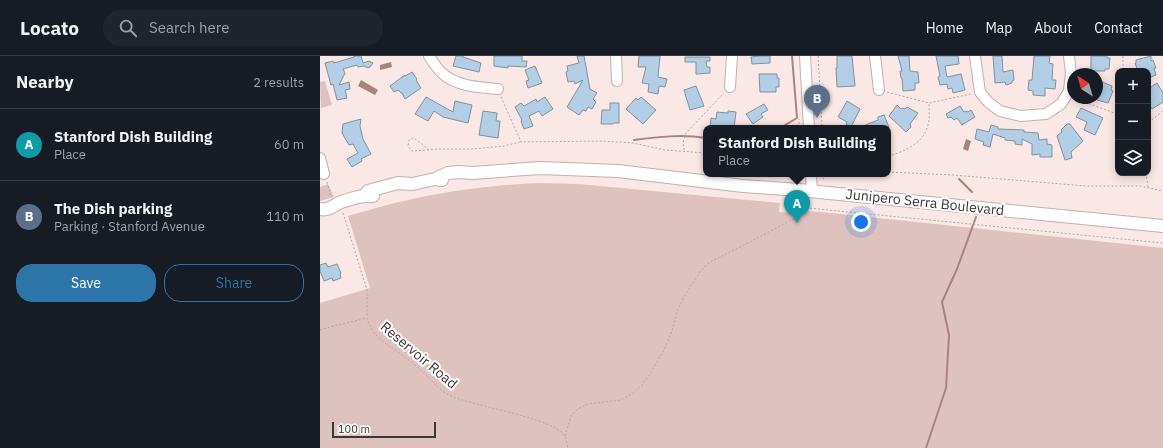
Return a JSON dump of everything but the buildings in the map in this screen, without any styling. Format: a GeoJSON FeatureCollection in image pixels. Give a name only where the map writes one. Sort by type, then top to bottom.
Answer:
{"type":"FeatureCollection","features":[{"type":"Feature","properties":{"kind":"main road","name":"Junipero Serra Boulevard"},"geometry":{"type":"LineString","coordinates":[[320,205],[365,195],[370,197],[402,189],[412,184],[435,179],[451,180],[472,173],[540,168],[618,171],[743,186],[1163,226]]}},
{"type":"Feature","properties":{"kind":"main road","name":"Junipero Serra Boulevard"},"geometry":{"type":"LineString","coordinates":[[320,209],[322,210],[334,207],[336,202]]}},
{"type":"Feature","properties":{"kind":"street"},"geometry":{"type":"LineString","coordinates":[[428,56],[441,73],[453,82],[469,86],[498,89]]}},
{"type":"Feature","properties":{"kind":"street"},"geometry":{"type":"LineString","coordinates":[[616,56],[617,81]]}},
{"type":"Feature","properties":{"kind":"street"},"geometry":{"type":"LineString","coordinates":[[730,87],[732,56]]}},
{"type":"Feature","properties":{"kind":"street"},"geometry":{"type":"LineString","coordinates":[[805,56],[809,125]]}},
{"type":"Feature","properties":{"kind":"street"},"geometry":{"type":"LineString","coordinates":[[875,56],[879,90]]}},
{"type":"Feature","properties":{"kind":"street"},"geometry":{"type":"LineString","coordinates":[[975,56],[980,92],[988,102],[1000,111],[1022,116],[1046,114],[1061,104],[1069,91],[1071,73],[1069,56]]}},
{"type":"Feature","properties":{"kind":"street"},"geometry":{"type":"LineString","coordinates":[[320,158],[324,174]]}},
{"type":"Feature","properties":{"kind":"street"},"geometry":{"type":"LineString","coordinates":[[811,177],[812,192]]}},
{"type":"Feature","properties":{"kind":"path"},"geometry":{"type":"LineString","coordinates":[[818,56],[822,125]]}},
{"type":"Feature","properties":{"kind":"path"},"geometry":{"type":"LineString","coordinates":[[1123,56],[1123,68]]}},
{"type":"Feature","properties":{"kind":"path"},"geometry":{"type":"LineString","coordinates":[[684,151],[683,142],[686,133],[730,87]]}},
{"type":"Feature","properties":{"kind":"path"},"geometry":{"type":"LineString","coordinates":[[498,89],[521,142]]}},
{"type":"Feature","properties":{"kind":"path"},"geometry":{"type":"LineString","coordinates":[[879,90],[929,103],[980,92]]}},
{"type":"Feature","properties":{"kind":"path"},"geometry":{"type":"LineString","coordinates":[[891,155],[901,152],[916,143],[924,135],[928,126],[929,103]]}},
{"type":"Feature","properties":{"kind":"path"},"geometry":{"type":"LineString","coordinates":[[1089,104],[1115,114]]}},
{"type":"Feature","properties":{"kind":"path"},"geometry":{"type":"LineString","coordinates":[[1151,119],[1163,111]]}},
{"type":"Feature","properties":{"kind":"path"},"geometry":{"type":"LineString","coordinates":[[429,150],[421,142],[413,138],[409,140],[408,146],[412,151],[472,149],[504,146],[521,142],[602,141],[633,143],[665,150],[703,153]]}},
{"type":"Feature","properties":{"kind":"path"},"geometry":{"type":"LineString","coordinates":[[891,172],[953,175],[1086,186],[1149,187],[1163,190]]}},
{"type":"Feature","properties":{"kind":"path"},"geometry":{"type":"LineString","coordinates":[[324,174],[343,214],[367,290],[367,318]]}},
{"type":"Feature","properties":{"kind":"path"},"geometry":{"type":"LineString","coordinates":[[1147,176],[1149,187]]}},
{"type":"Feature","properties":{"kind":"path"},"geometry":{"type":"LineString","coordinates":[[568,448],[565,436],[571,416],[578,409],[588,404],[620,400],[632,394],[650,374],[672,331],[677,311],[685,295],[706,265],[797,217],[798,199]]}},
{"type":"Feature","properties":{"kind":"path"},"geometry":{"type":"LineString","coordinates":[[798,207],[981,224],[1156,243],[1163,242]]}},
{"type":"Feature","properties":{"kind":"path","name":"Reservoir Road"},"geometry":{"type":"LineString","coordinates":[[320,330],[367,318],[368,325],[379,338],[416,366],[444,392],[456,398],[550,425],[565,436]]}},
{"type":"Feature","properties":{"kind":"shaded area"},"geometry":{"type":"Polygon","coordinates":[[[391,62],[392,67],[380,70],[380,65],[391,62]]]}},
{"type":"Feature","properties":{"kind":"shaded area"},"geometry":{"type":"Polygon","coordinates":[[[361,80],[378,90],[375,95],[358,86],[361,80]]]}},
{"type":"Feature","properties":{"kind":"shaded area"},"geometry":{"type":"Polygon","coordinates":[[[325,81],[332,105],[321,108],[320,82],[325,81]]]}},
{"type":"Feature","properties":{"kind":"shaded area"},"geometry":{"type":"Polygon","coordinates":[[[966,139],[971,141],[968,151],[963,149],[966,139]]]}},
{"type":"Feature","properties":{"kind":"shaded area"},"geometry":{"type":"Polygon","coordinates":[[[539,183],[579,184],[780,203],[779,212],[800,214],[801,211],[821,212],[1163,248],[1163,448],[320,448],[320,303],[370,288],[348,216],[433,195],[486,187],[539,183]]]}},
{"type":"Feature","properties":{"kind":"shaded area"},"geometry":{"type":"Polygon","coordinates":[[[328,184],[334,197],[320,201],[320,187],[328,184]]]}},
{"type":"Feature","properties":{"kind":"waterway"},"geometry":{"type":"LineString","coordinates":[[785,125],[797,118],[792,56]]}},
{"type":"Feature","properties":{"kind":"waterway"},"geometry":{"type":"LineString","coordinates":[[634,140],[679,136],[703,138]]}},
{"type":"Feature","properties":{"kind":"waterway"},"geometry":{"type":"LineString","coordinates":[[959,179],[972,192]]}},
{"type":"Feature","properties":{"kind":"waterway"},"geometry":{"type":"LineString","coordinates":[[926,448],[946,388],[949,335],[942,302],[957,269],[976,217]]}},
{"type":"Feature","properties":{"kind":"place","name":"The Dish parking"},"geometry":{"type":"Point","coordinates":[817,118]}},
{"type":"Feature","properties":{"kind":"place","name":"Stanford Dish Building"},"geometry":{"type":"Point","coordinates":[797,223]}}]}
